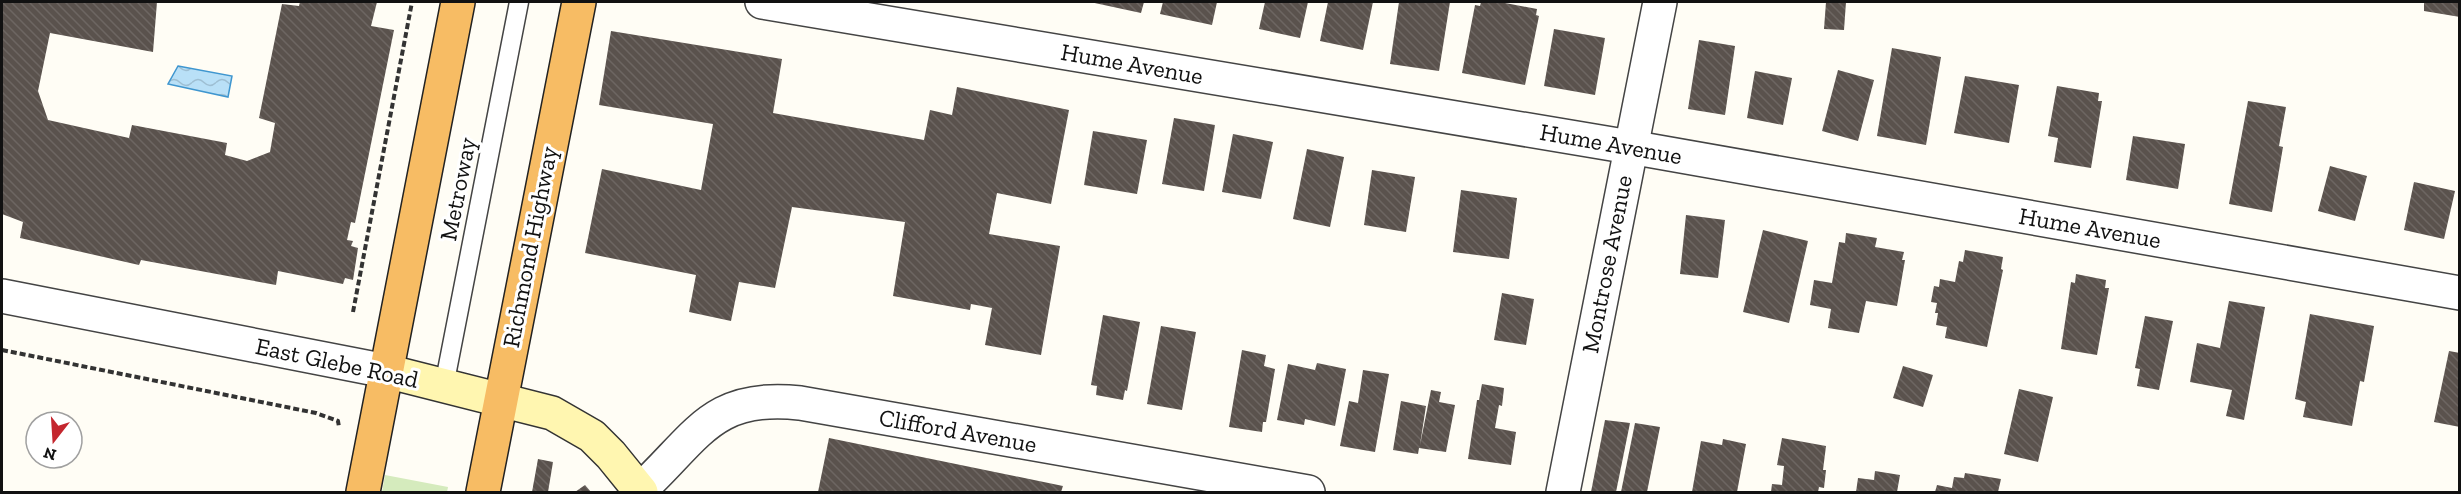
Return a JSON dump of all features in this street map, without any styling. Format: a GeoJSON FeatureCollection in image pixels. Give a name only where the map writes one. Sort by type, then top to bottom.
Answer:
{"type":"FeatureCollection","features":[{"type":"Feature","properties":{"kind":"highway"},"geometry":{"type":"LineString","coordinates":[[363,492],[458,2]]}},
{"type":"Feature","properties":{"kind":"highway","name":"Richmond Highway"},"geometry":{"type":"LineString","coordinates":[[483,492],[579,2]]}},
{"type":"Feature","properties":{"kind":"main road","name":"East Glebe Road"},"geometry":{"type":"LineString","coordinates":[[386,372],[552,413],[586,432],[611,455],[640,492]]}},
{"type":"Feature","properties":{"kind":"street","name":"Hume Avenue"},"geometry":{"type":"LineString","coordinates":[[762,2],[1630,147],[2460,293]]}},
{"type":"Feature","properties":{"kind":"street","name":"Montrose Avenue"},"geometry":{"type":"LineString","coordinates":[[1563,492],[1660,2]]}},
{"type":"Feature","properties":{"kind":"street","name":"East Glebe Road"},"geometry":{"type":"LineString","coordinates":[[2,296],[386,372]]}},
{"type":"Feature","properties":{"kind":"street","name":"Clifford Avenue"},"geometry":{"type":"LineString","coordinates":[[640,492],[701,427],[722,413],[755,402],[773,400],[1308,492]]}},
{"type":"Feature","properties":{"kind":"lane","name":"Metroway"},"geometry":{"type":"LineString","coordinates":[[444,386],[519,2]]}},
{"type":"Feature","properties":{"kind":"path"},"geometry":{"type":"LineString","coordinates":[[353,312],[412,2]]}},
{"type":"Feature","properties":{"kind":"path"},"geometry":{"type":"LineString","coordinates":[[2,350],[316,413],[338,421],[339,430]]}},
{"type":"Feature","properties":{"kind":"green space"},"geometry":{"type":"Polygon","coordinates":[[[385,475],[448,487],[447,492],[382,492],[385,475]]]}},
{"type":"Feature","properties":{"kind":"water"},"geometry":{"type":"Polygon","coordinates":[[[178,66],[232,76],[228,97],[168,84],[178,66]]]}},
{"type":"Feature","properties":{"kind":"building"},"geometry":{"type":"Polygon","coordinates":[[[2,2],[157,2],[153,52],[50,33],[38,91],[48,120],[129,138],[132,125],[227,143],[225,155],[247,161],[270,152],[275,123],[259,118],[282,4],[299,6],[300,2],[377,2],[371,26],[394,30],[355,223],[351,222],[347,240],[353,241],[351,246],[358,248],[353,280],[345,278],[343,284],[278,271],[276,285],[141,260],[139,265],[20,238],[23,222],[2,214],[2,2]]]}},
{"type":"Feature","properties":{"kind":"building"},"geometry":{"type":"Polygon","coordinates":[[[1090,2],[1144,2],[1141,13],[1090,2]]]}},
{"type":"Feature","properties":{"kind":"building"},"geometry":{"type":"Polygon","coordinates":[[[1163,2],[1217,2],[1212,25],[1160,14],[1163,2]]]}},
{"type":"Feature","properties":{"kind":"building"},"geometry":{"type":"Polygon","coordinates":[[[1265,2],[1308,2],[1300,38],[1259,29],[1265,2]]]}},
{"type":"Feature","properties":{"kind":"building"},"geometry":{"type":"Polygon","coordinates":[[[1328,2],[1373,2],[1363,50],[1320,41],[1328,2]]]}},
{"type":"Feature","properties":{"kind":"building"},"geometry":{"type":"Polygon","coordinates":[[[1399,2],[1450,2],[1439,71],[1390,64],[1399,2]]]}},
{"type":"Feature","properties":{"kind":"building"},"geometry":{"type":"Polygon","coordinates":[[[1481,2],[1500,2],[1537,9],[1536,15],[1539,16],[1525,85],[1462,73],[1475,5],[1480,6],[1481,2]]]}},
{"type":"Feature","properties":{"kind":"building"},"geometry":{"type":"Polygon","coordinates":[[[1826,2],[1846,2],[1844,30],[1824,29],[1826,2]]]}},
{"type":"Feature","properties":{"kind":"building"},"geometry":{"type":"Polygon","coordinates":[[[2424,2],[2460,2],[2460,17],[2424,11],[2424,2]]]}},
{"type":"Feature","properties":{"kind":"building"},"geometry":{"type":"Polygon","coordinates":[[[1554,29],[1605,38],[1595,95],[1544,86],[1554,29]]]}},
{"type":"Feature","properties":{"kind":"building"},"geometry":{"type":"Polygon","coordinates":[[[611,31],[782,59],[773,113],[924,140],[930,110],[952,115],[957,87],[1069,110],[1051,204],[997,193],[989,234],[1060,246],[1041,355],[985,345],[992,308],[971,304],[970,310],[893,296],[905,222],[792,207],[775,288],[739,282],[731,321],[689,312],[696,275],[585,253],[602,169],[701,190],[713,124],[599,105],[611,31]]]}},
{"type":"Feature","properties":{"kind":"building"},"geometry":{"type":"Polygon","coordinates":[[[1699,40],[1735,46],[1725,115],[1688,109],[1699,40]]]}},
{"type":"Feature","properties":{"kind":"building"},"geometry":{"type":"Polygon","coordinates":[[[1892,48],[1941,57],[1926,145],[1877,136],[1892,48]]]}},
{"type":"Feature","properties":{"kind":"building"},"geometry":{"type":"Polygon","coordinates":[[[1838,70],[1874,80],[1858,141],[1822,131],[1838,70]]]}},
{"type":"Feature","properties":{"kind":"building"},"geometry":{"type":"Polygon","coordinates":[[[1755,71],[1792,78],[1783,125],[1747,118],[1755,71]]]}},
{"type":"Feature","properties":{"kind":"building"},"geometry":{"type":"Polygon","coordinates":[[[1965,76],[2019,85],[2009,143],[1954,133],[1965,76]]]}},
{"type":"Feature","properties":{"kind":"building"},"geometry":{"type":"Polygon","coordinates":[[[2057,86],[2099,93],[2098,101],[2102,101],[2091,168],[2054,162],[2058,138],[2048,136],[2057,86]]]}},
{"type":"Feature","properties":{"kind":"building"},"geometry":{"type":"Polygon","coordinates":[[[2248,101],[2286,107],[2279,146],[2283,147],[2272,212],[2229,204],[2248,101]]]}},
{"type":"Feature","properties":{"kind":"building"},"geometry":{"type":"Polygon","coordinates":[[[1174,118],[1215,125],[1204,191],[1162,184],[1174,118]]]}},
{"type":"Feature","properties":{"kind":"building"},"geometry":{"type":"Polygon","coordinates":[[[1093,131],[1147,140],[1137,194],[1084,185],[1093,131]]]}},
{"type":"Feature","properties":{"kind":"building"},"geometry":{"type":"Polygon","coordinates":[[[1233,134],[1273,142],[1261,199],[1222,192],[1233,134]]]}},
{"type":"Feature","properties":{"kind":"building"},"geometry":{"type":"Polygon","coordinates":[[[2133,136],[2185,144],[2178,189],[2126,180],[2133,136]]]}},
{"type":"Feature","properties":{"kind":"building"},"geometry":{"type":"Polygon","coordinates":[[[1307,149],[1344,157],[1330,227],[1293,219],[1307,149]]]}},
{"type":"Feature","properties":{"kind":"building"},"geometry":{"type":"Polygon","coordinates":[[[2330,166],[2367,176],[2355,221],[2318,211],[2330,166]]]}},
{"type":"Feature","properties":{"kind":"building"},"geometry":{"type":"Polygon","coordinates":[[[1372,170],[1415,177],[1406,232],[1364,225],[1372,170]]]}},
{"type":"Feature","properties":{"kind":"building"},"geometry":{"type":"Polygon","coordinates":[[[2414,182],[2455,191],[2444,239],[2404,230],[2414,182]]]}},
{"type":"Feature","properties":{"kind":"building"},"geometry":{"type":"Polygon","coordinates":[[[1461,190],[1517,198],[1509,259],[1453,252],[1461,190]]]}},
{"type":"Feature","properties":{"kind":"building"},"geometry":{"type":"Polygon","coordinates":[[[1686,215],[1725,220],[1718,278],[1680,274],[1686,215]]]}},
{"type":"Feature","properties":{"kind":"building"},"geometry":{"type":"Polygon","coordinates":[[[1763,230],[1808,241],[1789,323],[1743,312],[1763,230]]]}},
{"type":"Feature","properties":{"kind":"building"},"geometry":{"type":"Polygon","coordinates":[[[1846,233],[1877,238],[1875,247],[1904,252],[1902,260],[1905,260],[1897,306],[1866,301],[1859,333],[1828,328],[1831,309],[1810,305],[1814,280],[1832,283],[1839,242],[1845,243],[1846,233]]]}},
{"type":"Feature","properties":{"kind":"building"},"geometry":{"type":"Polygon","coordinates":[[[1965,250],[2003,257],[2001,269],[2003,270],[1987,347],[1945,338],[1947,327],[1936,325],[1937,303],[1931,302],[1934,286],[1939,287],[1940,279],[1955,282],[1959,261],[1963,262],[1965,250]]]}},
{"type":"Feature","properties":{"kind":"building"},"geometry":{"type":"Polygon","coordinates":[[[2076,274],[2106,280],[2105,288],[2109,288],[2097,355],[2061,349],[2071,282],[2075,283],[2076,274]]]}},
{"type":"Feature","properties":{"kind":"building"},"geometry":{"type":"Polygon","coordinates":[[[1502,293],[1534,299],[1526,345],[1494,340],[1502,293]]]}},
{"type":"Feature","properties":{"kind":"building"},"geometry":{"type":"Polygon","coordinates":[[[2229,301],[2265,307],[2244,420],[2226,416],[2232,390],[2190,382],[2197,343],[2220,348],[2229,301]]]}},
{"type":"Feature","properties":{"kind":"building"},"geometry":{"type":"Polygon","coordinates":[[[2310,314],[2374,326],[2364,382],[2360,381],[2352,426],[2303,417],[2306,402],[2295,399],[2310,314]]]}},
{"type":"Feature","properties":{"kind":"building"},"geometry":{"type":"Polygon","coordinates":[[[1103,315],[1140,322],[1127,391],[1125,390],[1123,400],[1096,395],[1097,386],[1091,385],[1103,315]]]}},
{"type":"Feature","properties":{"kind":"building"},"geometry":{"type":"Polygon","coordinates":[[[2145,316],[2173,321],[2159,390],[2137,386],[2140,369],[2135,368],[2145,316]]]}},
{"type":"Feature","properties":{"kind":"building"},"geometry":{"type":"Polygon","coordinates":[[[1161,326],[1196,332],[1182,410],[1147,404],[1161,326]]]}},
{"type":"Feature","properties":{"kind":"building"},"geometry":{"type":"Polygon","coordinates":[[[1242,350],[1266,355],[1264,366],[1275,369],[1266,422],[1263,422],[1262,432],[1229,427],[1242,350]]]}},
{"type":"Feature","properties":{"kind":"building"},"geometry":{"type":"Polygon","coordinates":[[[2449,351],[2460,353],[2460,427],[2434,422],[2449,351]]]}},
{"type":"Feature","properties":{"kind":"building"},"geometry":{"type":"Polygon","coordinates":[[[1317,363],[1346,369],[1335,426],[1305,419],[1304,425],[1277,420],[1288,364],[1315,370],[1317,363]]]}},
{"type":"Feature","properties":{"kind":"building"},"geometry":{"type":"Polygon","coordinates":[[[1903,366],[1933,375],[1923,407],[1893,398],[1903,366]]]}},
{"type":"Feature","properties":{"kind":"building"},"geometry":{"type":"Polygon","coordinates":[[[1363,370],[1389,374],[1375,452],[1340,446],[1349,401],[1358,403],[1363,370]]]}},
{"type":"Feature","properties":{"kind":"building"},"geometry":{"type":"Polygon","coordinates":[[[1482,384],[1504,388],[1502,406],[1499,405],[1495,428],[1516,432],[1511,465],[1468,459],[1477,400],[1479,400],[1482,384]]]}},
{"type":"Feature","properties":{"kind":"building"},"geometry":{"type":"Polygon","coordinates":[[[2019,389],[2053,397],[2038,462],[2004,454],[2019,389]]]}},
{"type":"Feature","properties":{"kind":"building"},"geometry":{"type":"Polygon","coordinates":[[[1431,390],[1441,392],[1439,402],[1455,405],[1446,452],[1419,448],[1418,454],[1393,450],[1401,401],[1426,406],[1420,445],[1431,390]]]}},
{"type":"Feature","properties":{"kind":"building"},"geometry":{"type":"Polygon","coordinates":[[[1605,420],[1630,423],[1616,492],[1591,492],[1605,420]]]}},
{"type":"Feature","properties":{"kind":"building"},"geometry":{"type":"Polygon","coordinates":[[[1635,423],[1660,427],[1647,492],[1621,492],[1635,423]]]}},
{"type":"Feature","properties":{"kind":"building"},"geometry":{"type":"Polygon","coordinates":[[[829,438],[1063,486],[1061,492],[818,492],[829,438]]]}},
{"type":"Feature","properties":{"kind":"building"},"geometry":{"type":"Polygon","coordinates":[[[1782,438],[1826,446],[1823,470],[1826,470],[1824,488],[1819,487],[1818,492],[1771,492],[1772,484],[1782,485],[1784,466],[1777,465],[1782,438]]]}},
{"type":"Feature","properties":{"kind":"building"},"geometry":{"type":"Polygon","coordinates":[[[1723,439],[1746,444],[1737,492],[1692,492],[1701,441],[1722,445],[1723,439]]]}},
{"type":"Feature","properties":{"kind":"building"},"geometry":{"type":"Polygon","coordinates":[[[538,459],[553,462],[548,492],[532,492],[538,459]]]}},
{"type":"Feature","properties":{"kind":"building"},"geometry":{"type":"Polygon","coordinates":[[[1875,471],[1900,475],[1897,492],[1856,492],[1858,478],[1874,480],[1875,471]]]}},
{"type":"Feature","properties":{"kind":"building"},"geometry":{"type":"Polygon","coordinates":[[[1965,473],[2001,479],[1998,492],[1935,492],[1937,485],[1952,488],[1954,477],[1964,478],[1965,473]]]}},
{"type":"Feature","properties":{"kind":"building"},"geometry":{"type":"Polygon","coordinates":[[[585,485],[591,492],[575,492],[585,485]]]}}]}
